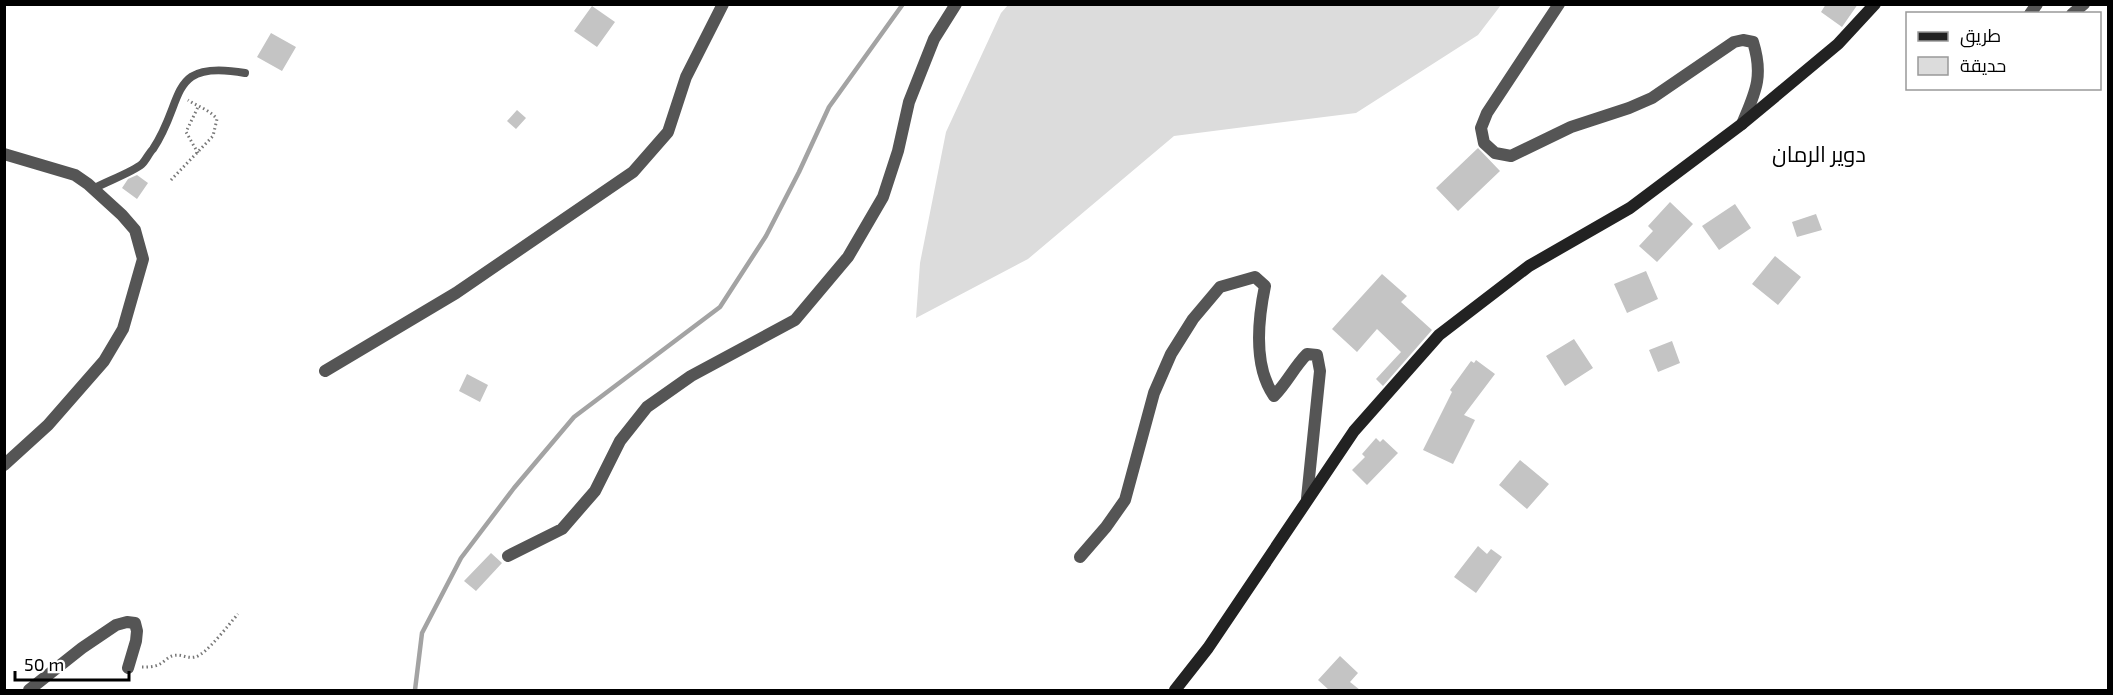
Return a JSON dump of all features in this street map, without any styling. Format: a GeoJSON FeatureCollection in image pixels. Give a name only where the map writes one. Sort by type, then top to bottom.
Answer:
{"type":"FeatureCollection","features":[{"type":"Feature","properties":{"kind":"street"},"geometry":{"type":"LineString","coordinates":[[325,371],[456,293],[633,172],[668,132],[686,77],[723,4]]}},
{"type":"Feature","properties":{"kind":"street"},"geometry":{"type":"LineString","coordinates":[[508,556],[562,529],[595,491],[620,441],[647,407],[691,376],[795,320],[848,257],[883,197],[898,152],[909,102],[934,39],[956,4]]}},
{"type":"Feature","properties":{"kind":"street"},"geometry":{"type":"LineString","coordinates":[[1559,4],[1487,113],[1481,128],[1484,143],[1496,153],[1511,156],[1571,127],[1652,98],[1734,42],[1743,40],[1753,42],[1757,55],[1758,86],[1742,124]]}},
{"type":"Feature","properties":{"kind":"street"},"geometry":{"type":"LineString","coordinates":[[1175,690],[1208,648],[1354,431],[1439,335],[1529,266],[1630,208],[1742,124],[1838,44],[1875,4]]}},
{"type":"Feature","properties":{"kind":"street"},"geometry":{"type":"LineString","coordinates":[[4,154],[75,175],[122,215],[135,230],[143,260],[123,329],[104,362],[48,425],[4,465]]}},
{"type":"Feature","properties":{"kind":"street"},"geometry":{"type":"LineString","coordinates":[[1080,557],[1106,527],[1125,500],[1154,393],[1171,354],[1193,319],[1220,287],[1255,277],[1265,286],[1259,346],[1268,387],[1274,396],[1285,385],[1295,366],[1307,354],[1317,355],[1320,371],[1307,498]]}},
{"type":"Feature","properties":{"kind":"street"},"geometry":{"type":"LineString","coordinates":[[29,690],[82,648],[116,625],[127,621],[135,622],[137,631],[128,668]]}},
{"type":"Feature","properties":{"kind":"lane"},"geometry":{"type":"LineString","coordinates":[[93,189],[142,164],[160,137],[185,82],[194,74],[207,70],[245,73]]}},
{"type":"Feature","properties":{"kind":"path"},"geometry":{"type":"LineString","coordinates":[[171,180],[213,136],[217,118],[211,111],[198,107],[180,93]]}},
{"type":"Feature","properties":{"kind":"path"},"geometry":{"type":"LineString","coordinates":[[198,107],[186,132],[198,153]]}},
{"type":"Feature","properties":{"kind":"path"},"geometry":{"type":"LineString","coordinates":[[128,668],[158,666],[171,656],[198,657],[207,651],[216,637],[238,614]]}},
{"type":"Feature","properties":{"kind":"green space"},"geometry":{"type":"Polygon","coordinates":[[[1008,5],[1501,5],[1478,35],[1356,113],[1174,136],[1028,259],[916,318],[920,263],[946,132],[1001,13],[1008,5]]]}},
{"type":"Feature","properties":{"kind":"building"},"geometry":{"type":"Polygon","coordinates":[[[1826,4],[1858,4],[1842,27],[1821,12],[1826,4]]]}},
{"type":"Feature","properties":{"kind":"building"},"geometry":{"type":"Polygon","coordinates":[[[592,6],[615,22],[597,47],[574,31],[592,6]]]}},
{"type":"Feature","properties":{"kind":"building"},"geometry":{"type":"Polygon","coordinates":[[[271,33],[296,47],[282,71],[257,57],[271,33]]]}},
{"type":"Feature","properties":{"kind":"building"},"geometry":{"type":"Polygon","coordinates":[[[517,110],[526,118],[516,129],[507,121],[517,110]]]}},
{"type":"Feature","properties":{"kind":"building"},"geometry":{"type":"Polygon","coordinates":[[[1478,148],[1500,171],[1458,211],[1436,188],[1478,148]]]}},
{"type":"Feature","properties":{"kind":"building"},"geometry":{"type":"Polygon","coordinates":[[[137,175],[148,183],[137,199],[122,188],[128,179],[137,175]]]}},
{"type":"Feature","properties":{"kind":"building"},"geometry":{"type":"Polygon","coordinates":[[[1670,202],[1693,224],[1657,262],[1639,246],[1653,231],[1648,226],[1670,202]]]}},
{"type":"Feature","properties":{"kind":"building"},"geometry":{"type":"Polygon","coordinates":[[[1735,204],[1751,228],[1719,250],[1702,226],[1735,204]]]}},
{"type":"Feature","properties":{"kind":"building"},"geometry":{"type":"Polygon","coordinates":[[[1816,214],[1822,230],[1797,237],[1792,222],[1816,214]]]}},
{"type":"Feature","properties":{"kind":"building"},"geometry":{"type":"Polygon","coordinates":[[[1775,256],[1801,277],[1778,305],[1752,284],[1775,256]]]}},
{"type":"Feature","properties":{"kind":"building"},"geometry":{"type":"Polygon","coordinates":[[[1646,271],[1658,299],[1627,313],[1614,284],[1646,271]]]}},
{"type":"Feature","properties":{"kind":"building"},"geometry":{"type":"Polygon","coordinates":[[[1382,274],[1407,296],[1401,302],[1432,330],[1383,386],[1376,379],[1401,352],[1377,329],[1357,352],[1332,329],[1382,274]]]}},
{"type":"Feature","properties":{"kind":"building"},"geometry":{"type":"Polygon","coordinates":[[[1574,339],[1593,368],[1565,386],[1546,356],[1574,339]]]}},
{"type":"Feature","properties":{"kind":"building"},"geometry":{"type":"Polygon","coordinates":[[[1672,341],[1680,363],[1658,372],[1649,350],[1672,341]]]}},
{"type":"Feature","properties":{"kind":"building"},"geometry":{"type":"Polygon","coordinates":[[[1476,360],[1495,374],[1464,415],[1475,420],[1453,464],[1423,450],[1452,392],[1450,390],[1471,361],[1474,363],[1476,360]]]}},
{"type":"Feature","properties":{"kind":"building"},"geometry":{"type":"Polygon","coordinates":[[[467,374],[488,385],[480,402],[459,391],[467,374]]]}},
{"type":"Feature","properties":{"kind":"building"},"geometry":{"type":"Polygon","coordinates":[[[1376,438],[1380,442],[1383,439],[1398,453],[1367,485],[1352,470],[1365,457],[1362,454],[1376,438]]]}},
{"type":"Feature","properties":{"kind":"building"},"geometry":{"type":"Polygon","coordinates":[[[1520,460],[1549,484],[1527,509],[1499,485],[1520,460]]]}},
{"type":"Feature","properties":{"kind":"building"},"geometry":{"type":"Polygon","coordinates":[[[1478,546],[1487,554],[1491,549],[1502,557],[1476,593],[1454,577],[1478,546]]]}},
{"type":"Feature","properties":{"kind":"building"},"geometry":{"type":"Polygon","coordinates":[[[491,553],[502,563],[476,591],[464,581],[491,553]]]}},
{"type":"Feature","properties":{"kind":"building"},"geometry":{"type":"Polygon","coordinates":[[[1340,656],[1358,673],[1350,682],[1360,690],[1329,690],[1318,680],[1340,656]]]}},
{"type":"Feature","properties":{"kind":"waterway"},"geometry":{"type":"LineString","coordinates":[[415,690],[422,633],[461,558],[514,488],[574,417],[720,307],[766,236],[829,107],[903,4]]}},
{"type":"Feature","properties":{"kind":"district","name":"دوير الرمان"},"geometry":{"type":"Point","coordinates":[1819,153]}}]}
